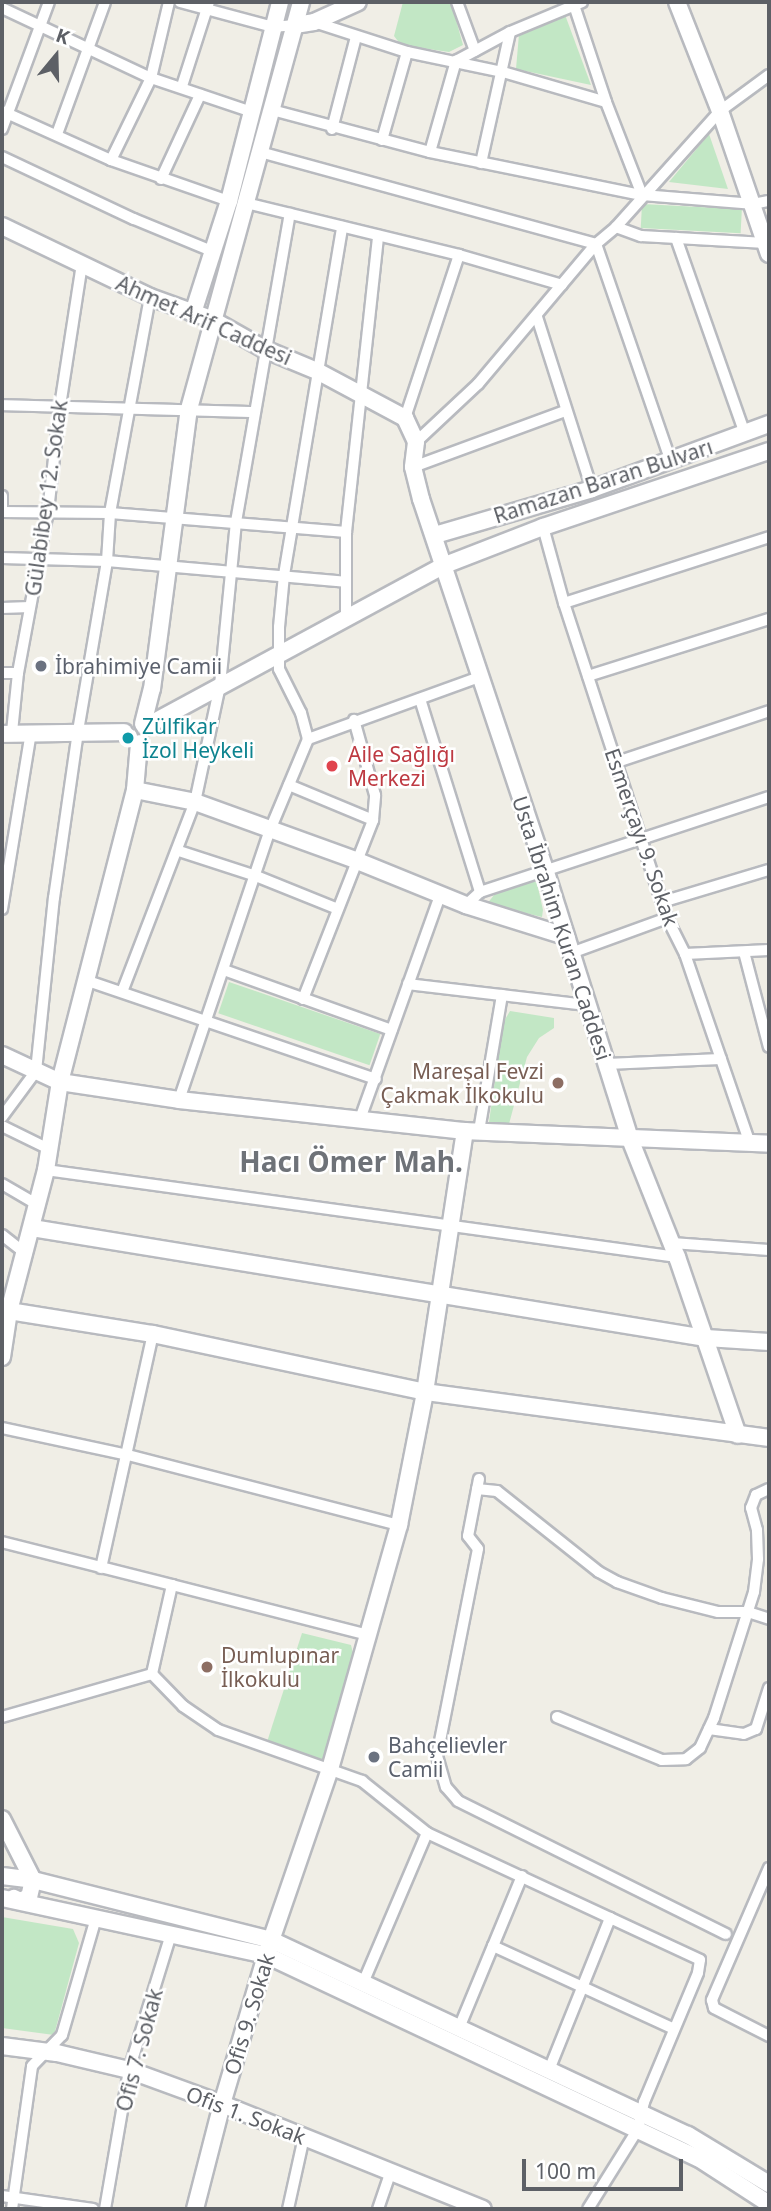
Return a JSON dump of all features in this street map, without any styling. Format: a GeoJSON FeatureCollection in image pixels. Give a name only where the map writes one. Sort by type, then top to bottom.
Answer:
{"type":"FeatureCollection","features":[{"type":"Feature","properties":{"kind":"street"},"geometry":{"type":"LineString","coordinates":[[2,129],[5,113],[49,2]]}},
{"type":"Feature","properties":{"kind":"street"},"geometry":{"type":"LineString","coordinates":[[57,134],[105,2]]}},
{"type":"Feature","properties":{"kind":"street"},"geometry":{"type":"LineString","coordinates":[[111,160],[150,78],[169,2]]}},
{"type":"Feature","properties":{"kind":"street"},"geometry":{"type":"LineString","coordinates":[[180,2],[208,6],[273,27],[314,22],[358,2]]}},
{"type":"Feature","properties":{"kind":"street"},"geometry":{"type":"LineString","coordinates":[[193,313],[229,201],[280,2]]}},
{"type":"Feature","properties":{"kind":"street"},"geometry":{"type":"LineString","coordinates":[[2,1357],[6,1308],[26,1254],[46,1170],[60,1082],[135,790],[139,743],[146,737],[144,726],[152,689],[177,517],[190,409],[212,319],[301,2]]}},
{"type":"Feature","properties":{"kind":"street"},"geometry":{"type":"LineString","coordinates":[[457,2],[475,51]]}},
{"type":"Feature","properties":{"kind":"street"},"geometry":{"type":"LineString","coordinates":[[616,228],[641,236],[768,249],[761,203],[720,111],[677,2]]}},
{"type":"Feature","properties":{"kind":"street"},"geometry":{"type":"LineString","coordinates":[[430,152],[456,61],[510,32],[578,4],[606,102],[642,195]]}},
{"type":"Feature","properties":{"kind":"street"},"geometry":{"type":"LineString","coordinates":[[182,86],[208,6]]}},
{"type":"Feature","properties":{"kind":"street"},"geometry":{"type":"LineString","coordinates":[[2,8],[41,24],[150,78],[182,86],[251,112]]}},
{"type":"Feature","properties":{"kind":"street"},"geometry":{"type":"LineString","coordinates":[[314,22],[407,52],[503,72],[606,102]]}},
{"type":"Feature","properties":{"kind":"street"},"geometry":{"type":"LineString","coordinates":[[481,163],[510,32]]}},
{"type":"Feature","properties":{"kind":"street"},"geometry":{"type":"LineString","coordinates":[[332,129],[356,37]]}},
{"type":"Feature","properties":{"kind":"street"},"geometry":{"type":"LineString","coordinates":[[382,140],[407,52]]}},
{"type":"Feature","properties":{"kind":"street"},"geometry":{"type":"LineString","coordinates":[[459,256],[405,418],[416,442],[478,384],[596,244],[616,228],[642,195],[720,111],[769,75]]}},
{"type":"Feature","properties":{"kind":"street"},"geometry":{"type":"LineString","coordinates":[[161,179],[200,95]]}},
{"type":"Feature","properties":{"kind":"street"},"geometry":{"type":"LineString","coordinates":[[272,110],[332,129],[430,152],[642,195],[761,203]]}},
{"type":"Feature","properties":{"kind":"street"},"geometry":{"type":"LineString","coordinates":[[5,113],[111,160],[229,201]]}},
{"type":"Feature","properties":{"kind":"street"},"geometry":{"type":"LineString","coordinates":[[260,152],[596,244]]}},
{"type":"Feature","properties":{"kind":"street"},"geometry":{"type":"LineString","coordinates":[[2,157],[134,219],[214,252]]}},
{"type":"Feature","properties":{"kind":"street"},"geometry":{"type":"LineString","coordinates":[[246,202],[562,285]]}},
{"type":"Feature","properties":{"kind":"street"},"geometry":{"type":"LineString","coordinates":[[122,992],[179,851],[195,802],[220,685],[234,571],[236,522],[264,349],[290,214]]}},
{"type":"Feature","properties":{"kind":"street","name":"Ahmet Arif Caddesi"},"geometry":{"type":"LineString","coordinates":[[2,226],[150,297],[212,319],[264,349],[317,371],[405,418]]}},
{"type":"Feature","properties":{"kind":"street"},"geometry":{"type":"LineString","coordinates":[[179,1100],[270,830],[308,739],[301,713],[279,669],[278,654],[284,575],[342,227]]}},
{"type":"Feature","properties":{"kind":"street"},"geometry":{"type":"LineString","coordinates":[[346,617],[346,532],[378,236]]}},
{"type":"Feature","properties":{"kind":"street"},"geometry":{"type":"LineString","coordinates":[[676,238],[745,434]]}},
{"type":"Feature","properties":{"kind":"street"},"geometry":{"type":"LineString","coordinates":[[596,244],[670,459]]}},
{"type":"Feature","properties":{"kind":"street","name":"Gülabibey 12. Sokak"},"geometry":{"type":"LineString","coordinates":[[7,733],[41,560],[60,406],[82,264]]}},
{"type":"Feature","properties":{"kind":"street"},"geometry":{"type":"LineString","coordinates":[[2,1117],[36,1071],[54,898],[78,731],[107,561],[110,513],[150,297]]}},
{"type":"Feature","properties":{"kind":"street"},"geometry":{"type":"LineString","coordinates":[[537,317],[592,489]]}},
{"type":"Feature","properties":{"kind":"street"},"geometry":{"type":"LineString","coordinates":[[2,405],[130,406],[254,412]]}},
{"type":"Feature","properties":{"kind":"street"},"geometry":{"type":"LineString","coordinates":[[413,467],[565,411]]}},
{"type":"Feature","properties":{"kind":"street","name":"Ramazan Baran Bulvarı"},"geometry":{"type":"LineString","coordinates":[[435,535],[592,489],[769,424]]}},
{"type":"Feature","properties":{"kind":"street","name":"Usta İbrahim Kuran Caddesi"},"geometry":{"type":"LineString","coordinates":[[416,442],[413,467],[479,677],[545,869],[630,1139],[675,1250],[738,1435]]}},
{"type":"Feature","properties":{"kind":"street","name":"Ramazan Baran Bulvarı"},"geometry":{"type":"LineString","coordinates":[[144,726],[445,565],[543,527],[769,451]]}},
{"type":"Feature","properties":{"kind":"street"},"geometry":{"type":"LineString","coordinates":[[2,496],[2,512],[110,513],[346,532]]}},
{"type":"Feature","properties":{"kind":"street","name":"Esmerçayı 9. Sokak"},"geometry":{"type":"LineString","coordinates":[[543,527],[564,603],[667,918],[685,954],[750,1144]]}},
{"type":"Feature","properties":{"kind":"street"},"geometry":{"type":"LineString","coordinates":[[564,603],[769,537]]}},
{"type":"Feature","properties":{"kind":"street"},"geometry":{"type":"LineString","coordinates":[[2,558],[169,565],[345,582]]}},
{"type":"Feature","properties":{"kind":"street"},"geometry":{"type":"LineString","coordinates":[[2,608],[30,607]]}},
{"type":"Feature","properties":{"kind":"street"},"geometry":{"type":"LineString","coordinates":[[588,676],[769,619]]}},
{"type":"Feature","properties":{"kind":"street"},"geometry":{"type":"LineString","coordinates":[[2,673],[18,673]]}},
{"type":"Feature","properties":{"kind":"street"},"geometry":{"type":"LineString","coordinates":[[308,739],[354,720],[479,677]]}},
{"type":"Feature","properties":{"kind":"street"},"geometry":{"type":"LineString","coordinates":[[420,699],[480,892]]}},
{"type":"Feature","properties":{"kind":"street"},"geometry":{"type":"LineString","coordinates":[[617,762],[769,711]]}},
{"type":"Feature","properties":{"kind":"street"},"geometry":{"type":"LineString","coordinates":[[303,999],[355,860],[373,820],[375,795],[354,720]]}},
{"type":"Feature","properties":{"kind":"street"},"geometry":{"type":"LineString","coordinates":[[139,743],[127,740],[124,732],[129,723],[144,726]]}},
{"type":"Feature","properties":{"kind":"street"},"geometry":{"type":"LineString","coordinates":[[2,909],[31,731]]}},
{"type":"Feature","properties":{"kind":"street"},"geometry":{"type":"LineString","coordinates":[[7,733],[124,732]]}},
{"type":"Feature","properties":{"kind":"street"},"geometry":{"type":"LineString","coordinates":[[289,785],[373,820]]}},
{"type":"Feature","properties":{"kind":"street"},"geometry":{"type":"LineString","coordinates":[[135,790],[195,802],[355,860],[466,905],[565,936]]}},
{"type":"Feature","properties":{"kind":"street"},"geometry":{"type":"LineString","coordinates":[[466,905],[480,892],[545,869],[642,841],[769,797]]}},
{"type":"Feature","properties":{"kind":"street"},"geometry":{"type":"LineString","coordinates":[[179,851],[256,876],[338,909]]}},
{"type":"Feature","properties":{"kind":"street"},"geometry":{"type":"LineString","coordinates":[[662,902],[769,870]]}},
{"type":"Feature","properties":{"kind":"street"},"geometry":{"type":"LineString","coordinates":[[360,1119],[440,895]]}},
{"type":"Feature","properties":{"kind":"street"},"geometry":{"type":"LineString","coordinates":[[571,953],[667,918]]}},
{"type":"Feature","properties":{"kind":"street"},"geometry":{"type":"LineString","coordinates":[[685,954],[769,950]]}},
{"type":"Feature","properties":{"kind":"street"},"geometry":{"type":"LineString","coordinates":[[744,952],[769,1047]]}},
{"type":"Feature","properties":{"kind":"street"},"geometry":{"type":"LineString","coordinates":[[224,970],[392,1030]]}},
{"type":"Feature","properties":{"kind":"street"},"geometry":{"type":"LineString","coordinates":[[88,981],[376,1079]]}},
{"type":"Feature","properties":{"kind":"street"},"geometry":{"type":"LineString","coordinates":[[408,984],[588,1005]]}},
{"type":"Feature","properties":{"kind":"street"},"geometry":{"type":"LineString","coordinates":[[472,1131],[502,995]]}},
{"type":"Feature","properties":{"kind":"street"},"geometry":{"type":"LineString","coordinates":[[2,1055],[60,1082],[179,1100],[472,1131],[769,1144]]}},
{"type":"Feature","properties":{"kind":"street"},"geometry":{"type":"LineString","coordinates":[[606,1064],[721,1059]]}},
{"type":"Feature","properties":{"kind":"street"},"geometry":{"type":"LineString","coordinates":[[2,1126],[49,1149]]}},
{"type":"Feature","properties":{"kind":"street","name":"Ofis 9. Sokak"},"geometry":{"type":"LineString","coordinates":[[195,2209],[222,2104],[269,1948],[330,1769],[399,1525],[425,1392],[448,1226],[472,1131]]}},
{"type":"Feature","properties":{"kind":"street"},"geometry":{"type":"LineString","coordinates":[[46,1170],[448,1226],[675,1250],[769,1250]]}},
{"type":"Feature","properties":{"kind":"street"},"geometry":{"type":"LineString","coordinates":[[2,1184],[38,1205]]}},
{"type":"Feature","properties":{"kind":"street"},"geometry":{"type":"LineString","coordinates":[[32,1228],[706,1338],[769,1342]]}},
{"type":"Feature","properties":{"kind":"street"},"geometry":{"type":"LineString","coordinates":[[2,1235],[26,1254]]}},
{"type":"Feature","properties":{"kind":"street"},"geometry":{"type":"LineString","coordinates":[[6,1308],[153,1334],[425,1392],[769,1438]]}},
{"type":"Feature","properties":{"kind":"street"},"geometry":{"type":"LineString","coordinates":[[101,1568],[153,1334]]}},
{"type":"Feature","properties":{"kind":"street"},"geometry":{"type":"LineString","coordinates":[[2,1428],[128,1455],[399,1525]]}},
{"type":"Feature","properties":{"kind":"street"},"geometry":{"type":"LineString","coordinates":[[735,1947],[726,1934],[458,1801],[446,1787],[437,1756],[478,1549],[468,1536],[478,1484],[497,1491],[599,1572],[617,1582],[662,1598],[718,1612],[748,1612],[769,1619]]}},
{"type":"Feature","properties":{"kind":"street"},"geometry":{"type":"LineString","coordinates":[[557,1717],[662,1760],[686,1759],[700,1748],[709,1729],[748,1612],[758,1559],[757,1530],[751,1508],[756,1495],[769,1489]]}},
{"type":"Feature","properties":{"kind":"street"},"geometry":{"type":"LineString","coordinates":[[2,1542],[368,1635]]}},
{"type":"Feature","properties":{"kind":"street"},"geometry":{"type":"LineString","coordinates":[[152,1674],[172,1585]]}},
{"type":"Feature","properties":{"kind":"street"},"geometry":{"type":"LineString","coordinates":[[2,1717],[152,1674]]}},
{"type":"Feature","properties":{"kind":"street"},"geometry":{"type":"LineString","coordinates":[[152,1674],[183,1706],[218,1730],[362,1781],[427,1833],[700,1960],[698,1972],[645,2102],[641,2123],[588,2209]]}},
{"type":"Feature","properties":{"kind":"street"},"geometry":{"type":"LineString","coordinates":[[709,1729],[744,1734],[756,1729],[769,1688]]}},
{"type":"Feature","properties":{"kind":"street"},"geometry":{"type":"LineString","coordinates":[[2,1819],[33,1880],[29,1896],[20,1901]]}},
{"type":"Feature","properties":{"kind":"street"},"geometry":{"type":"LineString","coordinates":[[363,1983],[427,1833]]}},
{"type":"Feature","properties":{"kind":"street"},"geometry":{"type":"LineString","coordinates":[[769,1868],[712,2000],[714,2008],[769,2036]]}},
{"type":"Feature","properties":{"kind":"street"},"geometry":{"type":"LineString","coordinates":[[2,1876],[33,1880],[269,1948],[363,1983],[550,2070],[698,2158],[760,2203]]}},
{"type":"Feature","properties":{"kind":"street"},"geometry":{"type":"LineString","coordinates":[[459,2028],[522,1876]]}},
{"type":"Feature","properties":{"kind":"street"},"geometry":{"type":"LineString","coordinates":[[2,1892],[20,1901]]}},
{"type":"Feature","properties":{"kind":"street"},"geometry":{"type":"LineString","coordinates":[[2,1898],[171,1934],[269,1948],[641,2123],[688,2135],[769,2184]]}},
{"type":"Feature","properties":{"kind":"street"},"geometry":{"type":"LineString","coordinates":[[93,2209],[9,2201],[32,2066],[62,2035],[96,1918]]}},
{"type":"Feature","properties":{"kind":"street"},"geometry":{"type":"LineString","coordinates":[[550,2070],[610,1918]]}},
{"type":"Feature","properties":{"kind":"street"},"geometry":{"type":"LineString","coordinates":[[726,1934],[741,1931]]}},
{"type":"Feature","properties":{"kind":"street","name":"Ofis 7. Sokak"},"geometry":{"type":"LineString","coordinates":[[105,2209],[129,2070],[171,1934]]}},
{"type":"Feature","properties":{"kind":"street"},"geometry":{"type":"LineString","coordinates":[[494,1946],[674,2029]]}},
{"type":"Feature","properties":{"kind":"street","name":"Ofis 1. Sokak"},"geometry":{"type":"LineString","coordinates":[[2,2046],[129,2070],[391,2171],[477,2208]]}},
{"type":"Feature","properties":{"kind":"street"},"geometry":{"type":"LineString","coordinates":[[288,2209],[304,2137]]}},
{"type":"Feature","properties":{"kind":"street"},"geometry":{"type":"LineString","coordinates":[[378,2209],[391,2171]]}},
{"type":"Feature","properties":{"kind":"green space"},"geometry":{"type":"Polygon","coordinates":[[[403,2],[451,2],[463,45],[449,52],[401,45],[394,36],[403,2]]]}},
{"type":"Feature","properties":{"kind":"green space"},"geometry":{"type":"Polygon","coordinates":[[[564,12],[591,85],[516,69],[519,34],[564,12]]]}},
{"type":"Feature","properties":{"kind":"green space"},"geometry":{"type":"Polygon","coordinates":[[[709,134],[728,189],[669,182],[709,134]]]}},
{"type":"Feature","properties":{"kind":"green space"},"geometry":{"type":"Polygon","coordinates":[[[642,204],[742,209],[741,233],[641,228],[642,204]]]}},
{"type":"Feature","properties":{"kind":"green space"},"geometry":{"type":"Polygon","coordinates":[[[533,881],[537,883],[542,917],[487,904],[494,895],[533,881]]]}},
{"type":"Feature","properties":{"kind":"green space"},"geometry":{"type":"Polygon","coordinates":[[[229,982],[380,1034],[370,1065],[218,1013],[229,982]]]}},
{"type":"Feature","properties":{"kind":"green space"},"geometry":{"type":"Polygon","coordinates":[[[510,1011],[554,1018],[554,1028],[539,1038],[527,1057],[509,1124],[489,1122],[503,1023],[510,1011]]]}},
{"type":"Feature","properties":{"kind":"green space"},"geometry":{"type":"Polygon","coordinates":[[[302,1633],[351,1645],[354,1657],[324,1760],[267,1742],[302,1633]]]}},
{"type":"Feature","properties":{"kind":"green space"},"geometry":{"type":"Polygon","coordinates":[[[2,1917],[73,1929],[79,1943],[54,2035],[2,2028],[2,1917]]]}},
{"type":"Feature","properties":{"kind":"place","name":"İbrahimiye Camii"},"geometry":{"type":"Point","coordinates":[41,666]}},
{"type":"Feature","properties":{"kind":"place","name":"Zülfikar İzol Heykeli"},"geometry":{"type":"Point","coordinates":[128,738]}},
{"type":"Feature","properties":{"kind":"place","name":"Aile Sağlığı Merkezi"},"geometry":{"type":"Point","coordinates":[332,766]}},
{"type":"Feature","properties":{"kind":"place","name":"Mareşal Fevzi Çakmak İlkokulu"},"geometry":{"type":"Point","coordinates":[558,1083]}},
{"type":"Feature","properties":{"kind":"place","name":"Dumlupınar İlkokulu"},"geometry":{"type":"Point","coordinates":[207,1667]}},
{"type":"Feature","properties":{"kind":"place","name":"Bahçelievler Camii"},"geometry":{"type":"Point","coordinates":[374,1757]}},
{"type":"Feature","properties":{"kind":"district","name":"Hacı Ömer Mah."},"geometry":{"type":"Point","coordinates":[351,1161]}}]}
